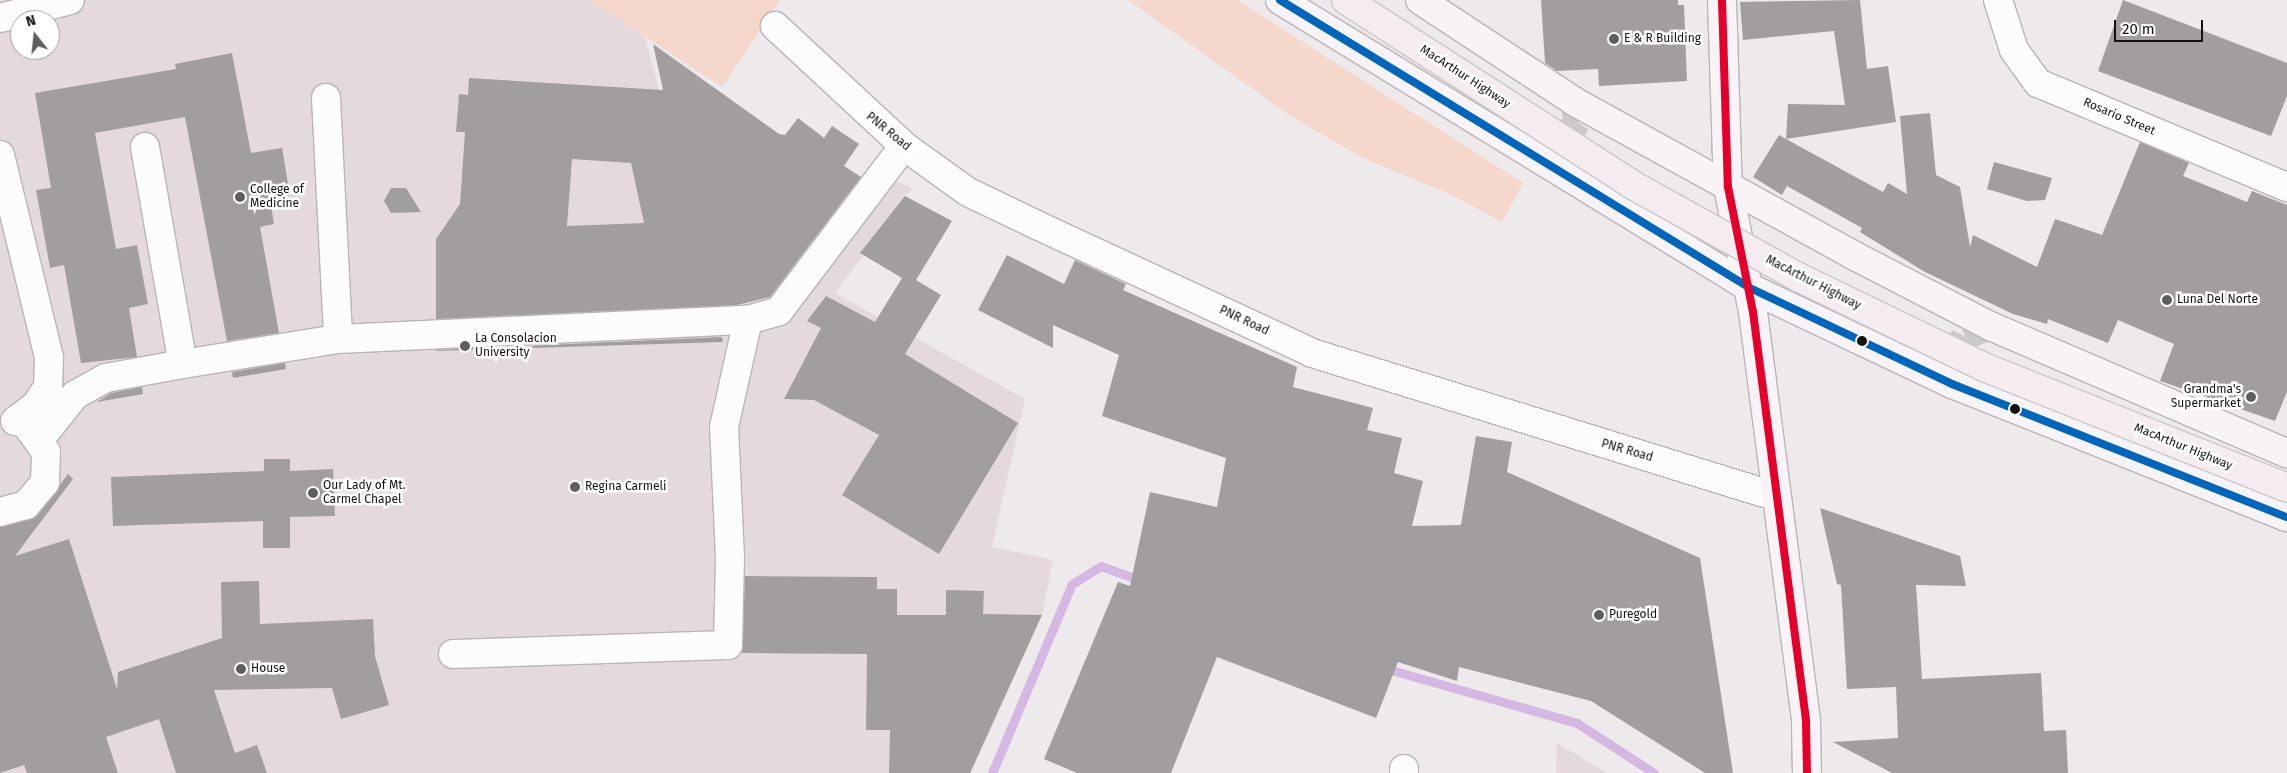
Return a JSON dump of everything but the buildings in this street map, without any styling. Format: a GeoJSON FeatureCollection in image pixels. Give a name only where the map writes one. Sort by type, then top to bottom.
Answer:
{"type":"FeatureCollection","features":[{"type":"Feature","properties":{"kind":"highway","name":"MacArthur Highway"},"geometry":{"type":"LineString","coordinates":[[1346,0],[1631,184],[1798,276],[1986,368],[2287,488]]}},
{"type":"Feature","properties":{"kind":"main road"},"geometry":{"type":"LineString","coordinates":[[1280,0],[1750,288],[1952,384],[2287,516]]}},
{"type":"Feature","properties":{"kind":"main road"},"geometry":{"type":"LineString","coordinates":[[1420,0],[1575,102],[1728,188],[1990,326],[2286,450]]}},
{"type":"Feature","properties":{"kind":"main road"},"geometry":{"type":"LineString","coordinates":[[1722,0],[1728,188],[1750,288],[1775,496],[1813,770]]}},
{"type":"Feature","properties":{"kind":"street"},"geometry":{"type":"LineString","coordinates":[[0,18],[70,0]]}},
{"type":"Feature","properties":{"kind":"street","name":"Rosario Street"},"geometry":{"type":"LineString","coordinates":[[1998,0],[2014,50],[2038,83],[2287,187]]}},
{"type":"Feature","properties":{"kind":"street","name":"PNR Road"},"geometry":{"type":"LineString","coordinates":[[775,26],[904,146],[968,192],[1312,353],[1775,496]]}},
{"type":"Feature","properties":{"kind":"street"},"geometry":{"type":"LineString","coordinates":[[326,98],[338,339]]}},
{"type":"Feature","properties":{"kind":"street"},"geometry":{"type":"LineString","coordinates":[[40,439],[75,395],[106,378],[184,364],[338,339],[748,320],[779,311],[904,146]]}},
{"type":"Feature","properties":{"kind":"street"},"geometry":{"type":"LineString","coordinates":[[145,147],[184,364]]}},
{"type":"Feature","properties":{"kind":"street"},"geometry":{"type":"LineString","coordinates":[[0,155],[49,358],[48,387],[35,406],[8,420]]}},
{"type":"Feature","properties":{"kind":"street"},"geometry":{"type":"LineString","coordinates":[[453,654],[728,645],[730,558],[724,427],[748,320]]}},
{"type":"Feature","properties":{"kind":"street"},"geometry":{"type":"LineString","coordinates":[[0,512],[26,505],[45,482],[47,460],[40,439],[8,420]]}},
{"type":"Feature","properties":{"kind":"shaded area","name":"La Consolacion University"},"geometry":{"type":"Polygon","coordinates":[[[0,0],[589,0],[645,37],[697,234],[794,270],[868,169],[912,188],[835,293],[1025,399],[992,547],[1053,560],[1042,615],[971,773],[0,773],[0,0]]]}},
{"type":"Feature","properties":{"kind":"shaded area"},"geometry":{"type":"Polygon","coordinates":[[[589,0],[780,0],[722,87],[589,0]]]}},
{"type":"Feature","properties":{"kind":"shaded area"},"geometry":{"type":"Polygon","coordinates":[[[1128,0],[1237,0],[1523,183],[1502,222],[1454,196],[1361,157],[1289,115],[1128,0]]]}},
{"type":"Feature","properties":{"kind":"shaded area"},"geometry":{"type":"Polygon","coordinates":[[[1557,743],[1607,773],[1556,773],[1557,743]]]}},
{"type":"Feature","properties":{"kind":"waterway"},"geometry":{"type":"LineString","coordinates":[[992,773],[1072,584],[1101,566],[1142,581]]}},
{"type":"Feature","properties":{"kind":"waterway"},"geometry":{"type":"LineString","coordinates":[[1384,668],[1577,723],[1654,773]]}},
{"type":"Feature","properties":{"kind":"tunnel"},"geometry":{"type":"LineString","coordinates":[[1535,160],[1563,144],[1577,122],[1575,102]]}},
{"type":"Feature","properties":{"kind":"tunnel"},"geometry":{"type":"LineString","coordinates":[[1952,384],[1955,357],[1965,336],[1990,326]]}},
{"type":"Feature","properties":{"kind":"transit line"},"geometry":{"type":"LineString","coordinates":[[1280,0],[1750,288],[1952,384],[2287,517]]}},
{"type":"Feature","properties":{"kind":"transit line"},"geometry":{"type":"LineString","coordinates":[[1722,0],[1728,187],[1753,312],[1806,722],[1807,773]]}},
{"type":"Feature","properties":{"kind":"place","name":"E & R Building"},"geometry":{"type":"Point","coordinates":[1614,39]}},
{"type":"Feature","properties":{"kind":"place","name":"College of Medicine"},"geometry":{"type":"Point","coordinates":[240,197]}},
{"type":"Feature","properties":{"kind":"place","name":"Luna Del Norte"},"geometry":{"type":"Point","coordinates":[2167,300]}},
{"type":"Feature","properties":{"kind":"place","name":"La Consolacion University"},"geometry":{"type":"Point","coordinates":[465,346]}},
{"type":"Feature","properties":{"kind":"place","name":"Grandma's Supermarket"},"geometry":{"type":"Point","coordinates":[2251,397]}},
{"type":"Feature","properties":{"kind":"place","name":"Regina Carmeli"},"geometry":{"type":"Point","coordinates":[575,487]}},
{"type":"Feature","properties":{"kind":"place","name":"Our Lady of Mt. Carmel Chapel"},"geometry":{"type":"Point","coordinates":[313,493]}},
{"type":"Feature","properties":{"kind":"place","name":"Puregold"},"geometry":{"type":"Point","coordinates":[1599,615]}},
{"type":"Feature","properties":{"kind":"place","name":"House"},"geometry":{"type":"Point","coordinates":[241,669]}}]}
